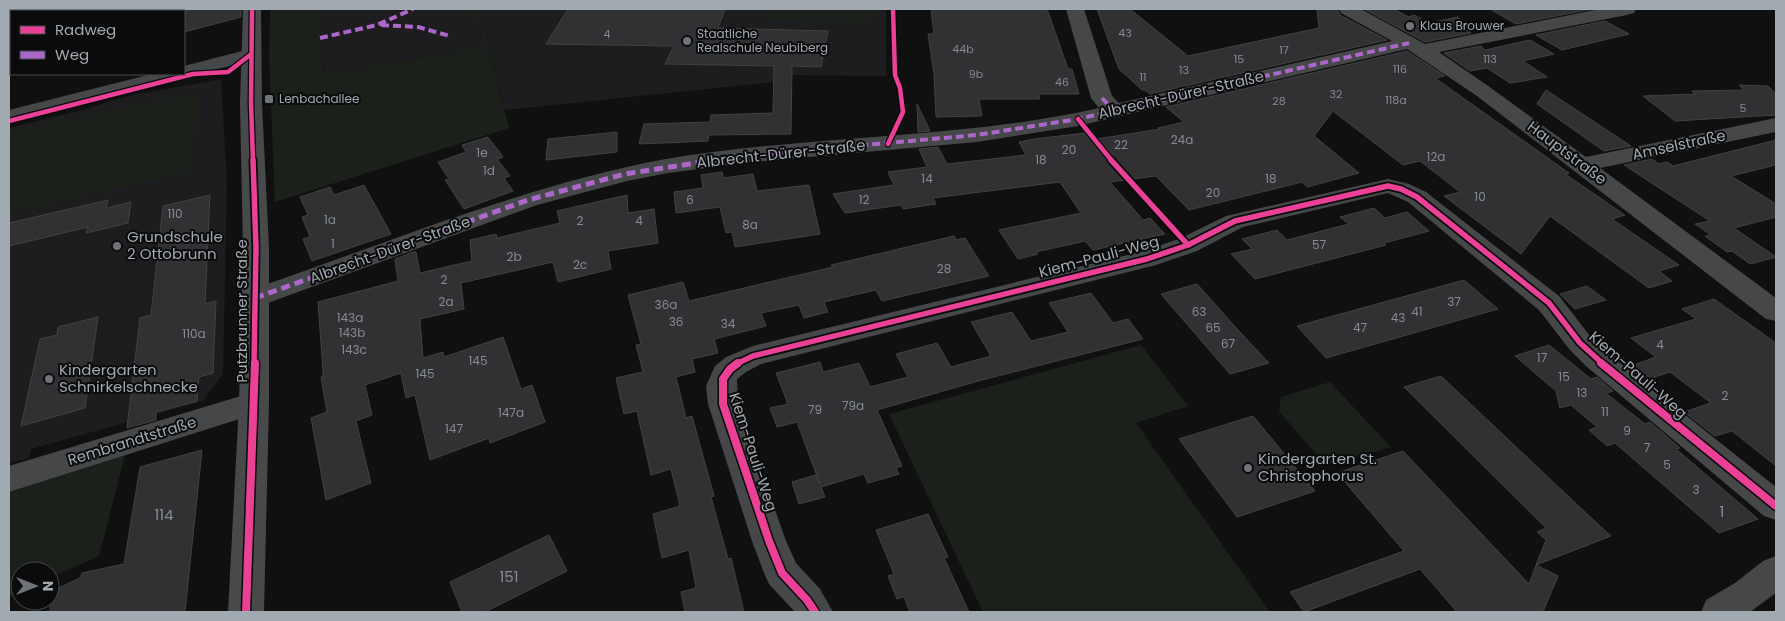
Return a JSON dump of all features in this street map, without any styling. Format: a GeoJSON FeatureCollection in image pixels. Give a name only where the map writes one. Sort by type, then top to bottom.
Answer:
{"type":"FeatureCollection","features":[{"type":"Feature","properties":{"kind":"main road","name":"Putzbrunner Straße"},"geometry":{"type":"LineString","coordinates":[[246,612],[254,403],[256,248],[252,178],[250,55],[252,9]]}},
{"type":"Feature","properties":{"kind":"street"},"geometry":{"type":"LineString","coordinates":[[1075,9],[1102,98],[1114,111]]}},
{"type":"Feature","properties":{"kind":"street","name":"Hauptstraße"},"geometry":{"type":"LineString","coordinates":[[1348,9],[1415,46],[1484,92],[1772,305]]}},
{"type":"Feature","properties":{"kind":"street","name":"Albrecht-Dürer-Straße"},"geometry":{"type":"LineString","coordinates":[[255,298],[528,200],[625,174],[668,166],[753,155],[977,135],[1114,111],[1415,46],[1627,9]]}},
{"type":"Feature","properties":{"kind":"street"},"geometry":{"type":"LineString","coordinates":[[185,72],[250,55]]}},
{"type":"Feature","properties":{"kind":"street"},"geometry":{"type":"LineString","coordinates":[[9,116],[172,75]]}},
{"type":"Feature","properties":{"kind":"street","name":"Amselstraße"},"geometry":{"type":"LineString","coordinates":[[1583,165],[1776,125]]}},
{"type":"Feature","properties":{"kind":"street","name":"Kiem-Pauli-Weg"},"geometry":{"type":"LineString","coordinates":[[814,612],[807,600],[782,573],[723,404],[720,389],[723,375],[734,365],[753,356],[1147,259],[1188,245],[1235,221],[1388,186],[1401,189],[1417,197],[1549,303],[1580,343],[1596,359],[1776,506]]}},
{"type":"Feature","properties":{"kind":"street","name":"Rembrandtstraße"},"geometry":{"type":"LineString","coordinates":[[9,479],[254,403]]}},
{"type":"Feature","properties":{"kind":"street"},"geometry":{"type":"LineString","coordinates":[[1718,612],[1748,594],[1776,572]]}},
{"type":"Feature","properties":{"kind":"shaded area"},"geometry":{"type":"Polygon","coordinates":[[[270,9],[319,9],[324,76],[483,45],[471,9],[480,9],[509,128],[275,202],[269,57],[270,9]]]}},
{"type":"Feature","properties":{"kind":"shaded area"},"geometry":{"type":"Polygon","coordinates":[[[319,9],[471,9],[483,45],[324,76],[319,9]]]}},
{"type":"Feature","properties":{"kind":"shaded area","name":"Staatliche Realschule Neubiberg"},"geometry":{"type":"Polygon","coordinates":[[[480,9],[886,9],[886,76],[773,75],[773,82],[505,110],[480,9]]]}},
{"type":"Feature","properties":{"kind":"shaded area"},"geometry":{"type":"Polygon","coordinates":[[[767,9],[873,9],[871,22],[764,21],[767,9]]]}},
{"type":"Feature","properties":{"kind":"shaded area","name":"Grundschule 2 Ottobrunn"},"geometry":{"type":"Polygon","coordinates":[[[221,79],[227,184],[223,374],[203,401],[31,449],[29,458],[9,463],[9,128],[82,110],[128,96],[221,79]]]}},
{"type":"Feature","properties":{"kind":"shaded area"},"geometry":{"type":"Polygon","coordinates":[[[200,92],[190,172],[9,213],[9,131],[200,92]]]}},
{"type":"Feature","properties":{"kind":"shaded area"},"geometry":{"type":"Polygon","coordinates":[[[1141,345],[1188,406],[1136,423],[1270,612],[983,612],[889,414],[1141,345]]]}},
{"type":"Feature","properties":{"kind":"shaded area"},"geometry":{"type":"Polygon","coordinates":[[[1330,382],[1391,447],[1326,466],[1279,411],[1281,397],[1330,382]]]}},
{"type":"Feature","properties":{"kind":"shaded area"},"geometry":{"type":"Polygon","coordinates":[[[125,455],[99,556],[60,574],[60,561],[10,561],[9,597],[9,492],[125,455]]]}},
{"type":"Feature","properties":{"kind":"building"},"geometry":{"type":"Polygon","coordinates":[[[241,9],[241,17],[185,32],[184,10],[241,9]]]}},
{"type":"Feature","properties":{"kind":"building"},"geometry":{"type":"Polygon","coordinates":[[[568,9],[725,9],[718,28],[828,31],[821,67],[792,66],[791,134],[709,135],[708,141],[639,144],[644,124],[710,122],[711,115],[773,113],[774,66],[665,64],[674,46],[546,44],[568,9]]]}},
{"type":"Feature","properties":{"kind":"building"},"geometry":{"type":"Polygon","coordinates":[[[931,9],[1047,9],[1068,69],[1072,69],[1079,94],[1039,94],[1040,99],[979,99],[982,116],[936,117],[934,74],[928,34],[934,34],[931,9]]]}},
{"type":"Feature","properties":{"kind":"building"},"geometry":{"type":"Polygon","coordinates":[[[1097,9],[1130,9],[1188,56],[1319,28],[1317,9],[1337,9],[1340,15],[1387,40],[1150,94],[1142,90],[1119,69],[1097,9]]]}},
{"type":"Feature","properties":{"kind":"building"},"geometry":{"type":"Polygon","coordinates":[[[1364,9],[1393,9],[1409,17],[1414,15],[1429,23],[1458,17],[1471,33],[1425,42],[1364,9]]]}},
{"type":"Feature","properties":{"kind":"building"},"geometry":{"type":"Polygon","coordinates":[[[1490,9],[1592,9],[1516,24],[1490,9]]]}},
{"type":"Feature","properties":{"kind":"building"},"geometry":{"type":"Polygon","coordinates":[[[1605,21],[1629,34],[1562,50],[1536,35],[1605,21]]]}},
{"type":"Feature","properties":{"kind":"building"},"geometry":{"type":"Polygon","coordinates":[[[1530,40],[1554,54],[1523,61],[1547,77],[1510,83],[1487,68],[1470,71],[1444,53],[1481,46],[1485,50],[1530,40]]]}},
{"type":"Feature","properties":{"kind":"building"},"geometry":{"type":"Polygon","coordinates":[[[1407,51],[1445,76],[1435,78],[1569,173],[1565,174],[1625,215],[1612,219],[1679,265],[1659,271],[1672,281],[1649,288],[1550,216],[1521,254],[1444,196],[1460,192],[1420,161],[1403,165],[1333,111],[1314,136],[1359,173],[1307,187],[1302,182],[1189,210],[1156,176],[1110,182],[1143,220],[1150,218],[1165,234],[1093,250],[1085,241],[1036,252],[1038,254],[1018,259],[999,230],[1081,213],[1060,182],[933,198],[936,204],[903,209],[901,205],[845,213],[833,194],[894,185],[888,172],[927,167],[919,149],[938,147],[947,164],[1026,155],[1019,142],[1034,139],[1085,133],[1090,140],[1160,129],[1158,128],[1184,122],[1166,107],[1407,51]]]}},
{"type":"Feature","properties":{"kind":"building"},"geometry":{"type":"Polygon","coordinates":[[[1739,85],[1768,86],[1776,94],[1776,115],[1675,121],[1643,96],[1696,94],[1692,91],[1744,90],[1739,85]]]}},
{"type":"Feature","properties":{"kind":"building"},"geometry":{"type":"Polygon","coordinates":[[[1546,90],[1631,146],[1604,151],[1537,104],[1546,90]]]}},
{"type":"Feature","properties":{"kind":"building"},"geometry":{"type":"Polygon","coordinates":[[[917,104],[930,131],[918,132],[917,104]]]}},
{"type":"Feature","properties":{"kind":"building"},"geometry":{"type":"Polygon","coordinates":[[[617,132],[617,152],[546,160],[548,139],[617,132]]]}},
{"type":"Feature","properties":{"kind":"building"},"geometry":{"type":"Polygon","coordinates":[[[488,137],[503,157],[497,159],[510,176],[504,178],[513,191],[464,209],[445,180],[449,179],[438,162],[466,152],[462,145],[488,137]]]}},
{"type":"Feature","properties":{"kind":"building"},"geometry":{"type":"Polygon","coordinates":[[[1776,140],[1776,165],[1731,176],[1776,204],[1776,217],[1734,228],[1776,257],[1750,264],[1732,251],[1727,252],[1705,236],[1711,235],[1695,224],[1710,221],[1624,165],[1652,159],[1659,164],[1667,162],[1673,166],[1776,140]]]}},
{"type":"Feature","properties":{"kind":"building"},"geometry":{"type":"Polygon","coordinates":[[[722,172],[723,178],[753,174],[757,191],[809,185],[820,234],[735,247],[732,232],[726,233],[720,207],[676,213],[674,192],[703,188],[701,175],[722,172]]]}},
{"type":"Feature","properties":{"kind":"building"},"geometry":{"type":"Polygon","coordinates":[[[364,185],[391,234],[312,261],[303,239],[310,237],[302,217],[308,215],[300,197],[330,187],[334,195],[364,185]]]}},
{"type":"Feature","properties":{"kind":"building"},"geometry":{"type":"Polygon","coordinates":[[[210,195],[205,304],[216,301],[213,373],[199,377],[197,401],[156,412],[156,420],[127,428],[140,318],[151,315],[163,206],[210,195]]]}},
{"type":"Feature","properties":{"kind":"building"},"geometry":{"type":"Polygon","coordinates":[[[627,195],[628,213],[654,209],[658,243],[608,251],[611,269],[558,282],[553,262],[461,283],[464,309],[420,319],[423,358],[443,352],[444,357],[503,337],[521,389],[532,385],[545,422],[490,443],[489,438],[430,460],[415,395],[406,398],[401,373],[365,385],[372,415],[356,421],[371,483],[326,500],[311,418],[327,412],[321,377],[323,377],[323,371],[318,302],[398,281],[395,259],[413,252],[416,252],[420,273],[472,261],[470,240],[496,234],[497,238],[560,223],[557,211],[627,195]]]}},
{"type":"Feature","properties":{"kind":"building"},"geometry":{"type":"Polygon","coordinates":[[[108,200],[106,208],[131,202],[128,223],[86,233],[88,227],[9,246],[9,223],[108,200]]]}},
{"type":"Feature","properties":{"kind":"building"},"geometry":{"type":"Polygon","coordinates":[[[1374,208],[1385,218],[1407,212],[1429,231],[1384,243],[1386,245],[1255,279],[1231,254],[1252,249],[1242,239],[1277,230],[1287,240],[1349,224],[1340,217],[1374,208]]]}},
{"type":"Feature","properties":{"kind":"building"},"geometry":{"type":"Polygon","coordinates":[[[954,236],[956,240],[965,238],[989,276],[882,301],[876,290],[824,302],[828,312],[804,318],[799,305],[761,313],[766,326],[714,339],[718,353],[692,359],[695,372],[676,377],[686,418],[692,416],[714,496],[711,497],[728,559],[731,558],[744,612],[685,612],[681,592],[696,588],[689,550],[662,558],[653,514],[680,506],[671,469],[651,475],[637,411],[624,414],[616,378],[643,372],[636,345],[641,344],[628,295],[683,282],[689,301],[954,236]]]}},
{"type":"Feature","properties":{"kind":"building"},"geometry":{"type":"Polygon","coordinates":[[[1464,280],[1498,309],[1326,358],[1297,326],[1464,280]]]}},
{"type":"Feature","properties":{"kind":"building"},"geometry":{"type":"Polygon","coordinates":[[[1197,284],[1269,363],[1230,374],[1161,294],[1197,284]]]}},
{"type":"Feature","properties":{"kind":"building"},"geometry":{"type":"Polygon","coordinates":[[[1587,286],[1606,300],[1575,309],[1560,294],[1587,286]]]}},
{"type":"Feature","properties":{"kind":"building"},"geometry":{"type":"Polygon","coordinates":[[[1091,293],[1113,323],[1128,319],[1143,339],[978,381],[877,410],[902,466],[896,468],[899,474],[868,483],[864,474],[821,487],[825,497],[799,504],[792,482],[816,475],[820,484],[797,422],[777,427],[770,408],[788,404],[776,373],[820,362],[823,372],[859,363],[870,387],[908,377],[896,354],[937,343],[951,367],[991,356],[971,322],[1012,312],[1031,341],[1068,332],[1049,303],[1091,293]]]}},
{"type":"Feature","properties":{"kind":"building"},"geometry":{"type":"Polygon","coordinates":[[[1714,299],[1776,343],[1776,466],[1732,431],[1715,436],[1684,412],[1711,403],[1670,372],[1645,380],[1628,367],[1656,357],[1631,338],[1696,319],[1682,309],[1714,299]]]}},
{"type":"Feature","properties":{"kind":"building"},"geometry":{"type":"Polygon","coordinates":[[[98,317],[85,408],[21,426],[40,339],[57,335],[58,327],[98,317]]]}},
{"type":"Feature","properties":{"kind":"building"},"geometry":{"type":"Polygon","coordinates":[[[1549,345],[1591,379],[1597,377],[1613,391],[1607,393],[1608,395],[1645,424],[1650,422],[1680,448],[1676,449],[1758,519],[1719,533],[1615,443],[1607,446],[1589,430],[1597,427],[1571,405],[1560,408],[1556,391],[1515,356],[1549,345]]]}},
{"type":"Feature","properties":{"kind":"building"},"geometry":{"type":"Polygon","coordinates":[[[1441,376],[1611,536],[1536,565],[1546,540],[1537,532],[1546,528],[1404,387],[1441,376]]]}},
{"type":"Feature","properties":{"kind":"building","name":"Kindergarten St. Christophorus"},"geometry":{"type":"Polygon","coordinates":[[[1253,416],[1315,491],[1237,517],[1179,439],[1253,416]]]}},
{"type":"Feature","properties":{"kind":"building"},"geometry":{"type":"Polygon","coordinates":[[[202,450],[185,612],[50,612],[60,611],[60,587],[80,578],[82,573],[124,564],[140,467],[202,450]]]}},
{"type":"Feature","properties":{"kind":"building"},"geometry":{"type":"Polygon","coordinates":[[[1403,451],[1529,584],[1536,565],[1558,576],[1543,612],[1457,612],[1420,569],[1304,612],[1290,592],[1404,551],[1337,473],[1403,451]]]}},
{"type":"Feature","properties":{"kind":"building"},"geometry":{"type":"Polygon","coordinates":[[[928,514],[948,557],[944,558],[969,612],[910,612],[904,597],[897,599],[888,576],[894,574],[876,530],[928,514]]]}},
{"type":"Feature","properties":{"kind":"building"},"geometry":{"type":"Polygon","coordinates":[[[549,535],[567,571],[485,612],[462,612],[450,582],[549,535]]]}},
{"type":"Feature","properties":{"kind":"marked path"},"geometry":{"type":"LineString","coordinates":[[320,38],[377,25],[413,9]]}},
{"type":"Feature","properties":{"kind":"marked path"},"geometry":{"type":"LineString","coordinates":[[381,25],[418,27],[450,36]]}},
{"type":"Feature","properties":{"kind":"marked path"},"geometry":{"type":"LineString","coordinates":[[255,298],[528,200],[625,174],[668,166],[753,155],[977,135],[1078,119],[1409,43]]}},
{"type":"Feature","properties":{"kind":"marked path"},"geometry":{"type":"LineString","coordinates":[[1102,98],[1114,111]]}},
{"type":"Feature","properties":{"kind":"cycle path"},"geometry":{"type":"LineString","coordinates":[[246,612],[254,403],[256,248],[251,103],[252,9]]}},
{"type":"Feature","properties":{"kind":"cycle path"},"geometry":{"type":"LineString","coordinates":[[888,144],[903,112],[900,88],[895,75],[893,9]]}},
{"type":"Feature","properties":{"kind":"cycle path"},"geometry":{"type":"LineString","coordinates":[[9,121],[193,74],[228,72],[250,55]]}},
{"type":"Feature","properties":{"kind":"cycle path"},"geometry":{"type":"LineString","coordinates":[[1078,119],[1126,178],[1188,245]]}},
{"type":"Feature","properties":{"kind":"cycle path"},"geometry":{"type":"LineString","coordinates":[[815,612],[807,600],[782,573],[769,541],[723,404],[721,394],[723,379],[726,373],[736,364],[753,356],[1147,259],[1188,245],[1235,221],[1388,186],[1401,189],[1417,197],[1549,303],[1580,343],[1596,359],[1776,506]]}},
{"type":"Feature","properties":{"kind":"place","name":"Klaus Brouwer"},"geometry":{"type":"Point","coordinates":[1410,26]}},
{"type":"Feature","properties":{"kind":"place","name":"Staatliche Realschule Neubiberg"},"geometry":{"type":"Point","coordinates":[687,41]}},
{"type":"Feature","properties":{"kind":"place","name":"Lenbachallee"},"geometry":{"type":"Point","coordinates":[269,99]}},
{"type":"Feature","properties":{"kind":"place","name":"Grundschule 2 Ottobrunn"},"geometry":{"type":"Point","coordinates":[117,246]}},
{"type":"Feature","properties":{"kind":"place","name":"Kindergarten Schnirkelschnecke"},"geometry":{"type":"Point","coordinates":[49,379]}},
{"type":"Feature","properties":{"kind":"place","name":"Kindergarten St. Christophorus"},"geometry":{"type":"Point","coordinates":[1248,468]}}]}
